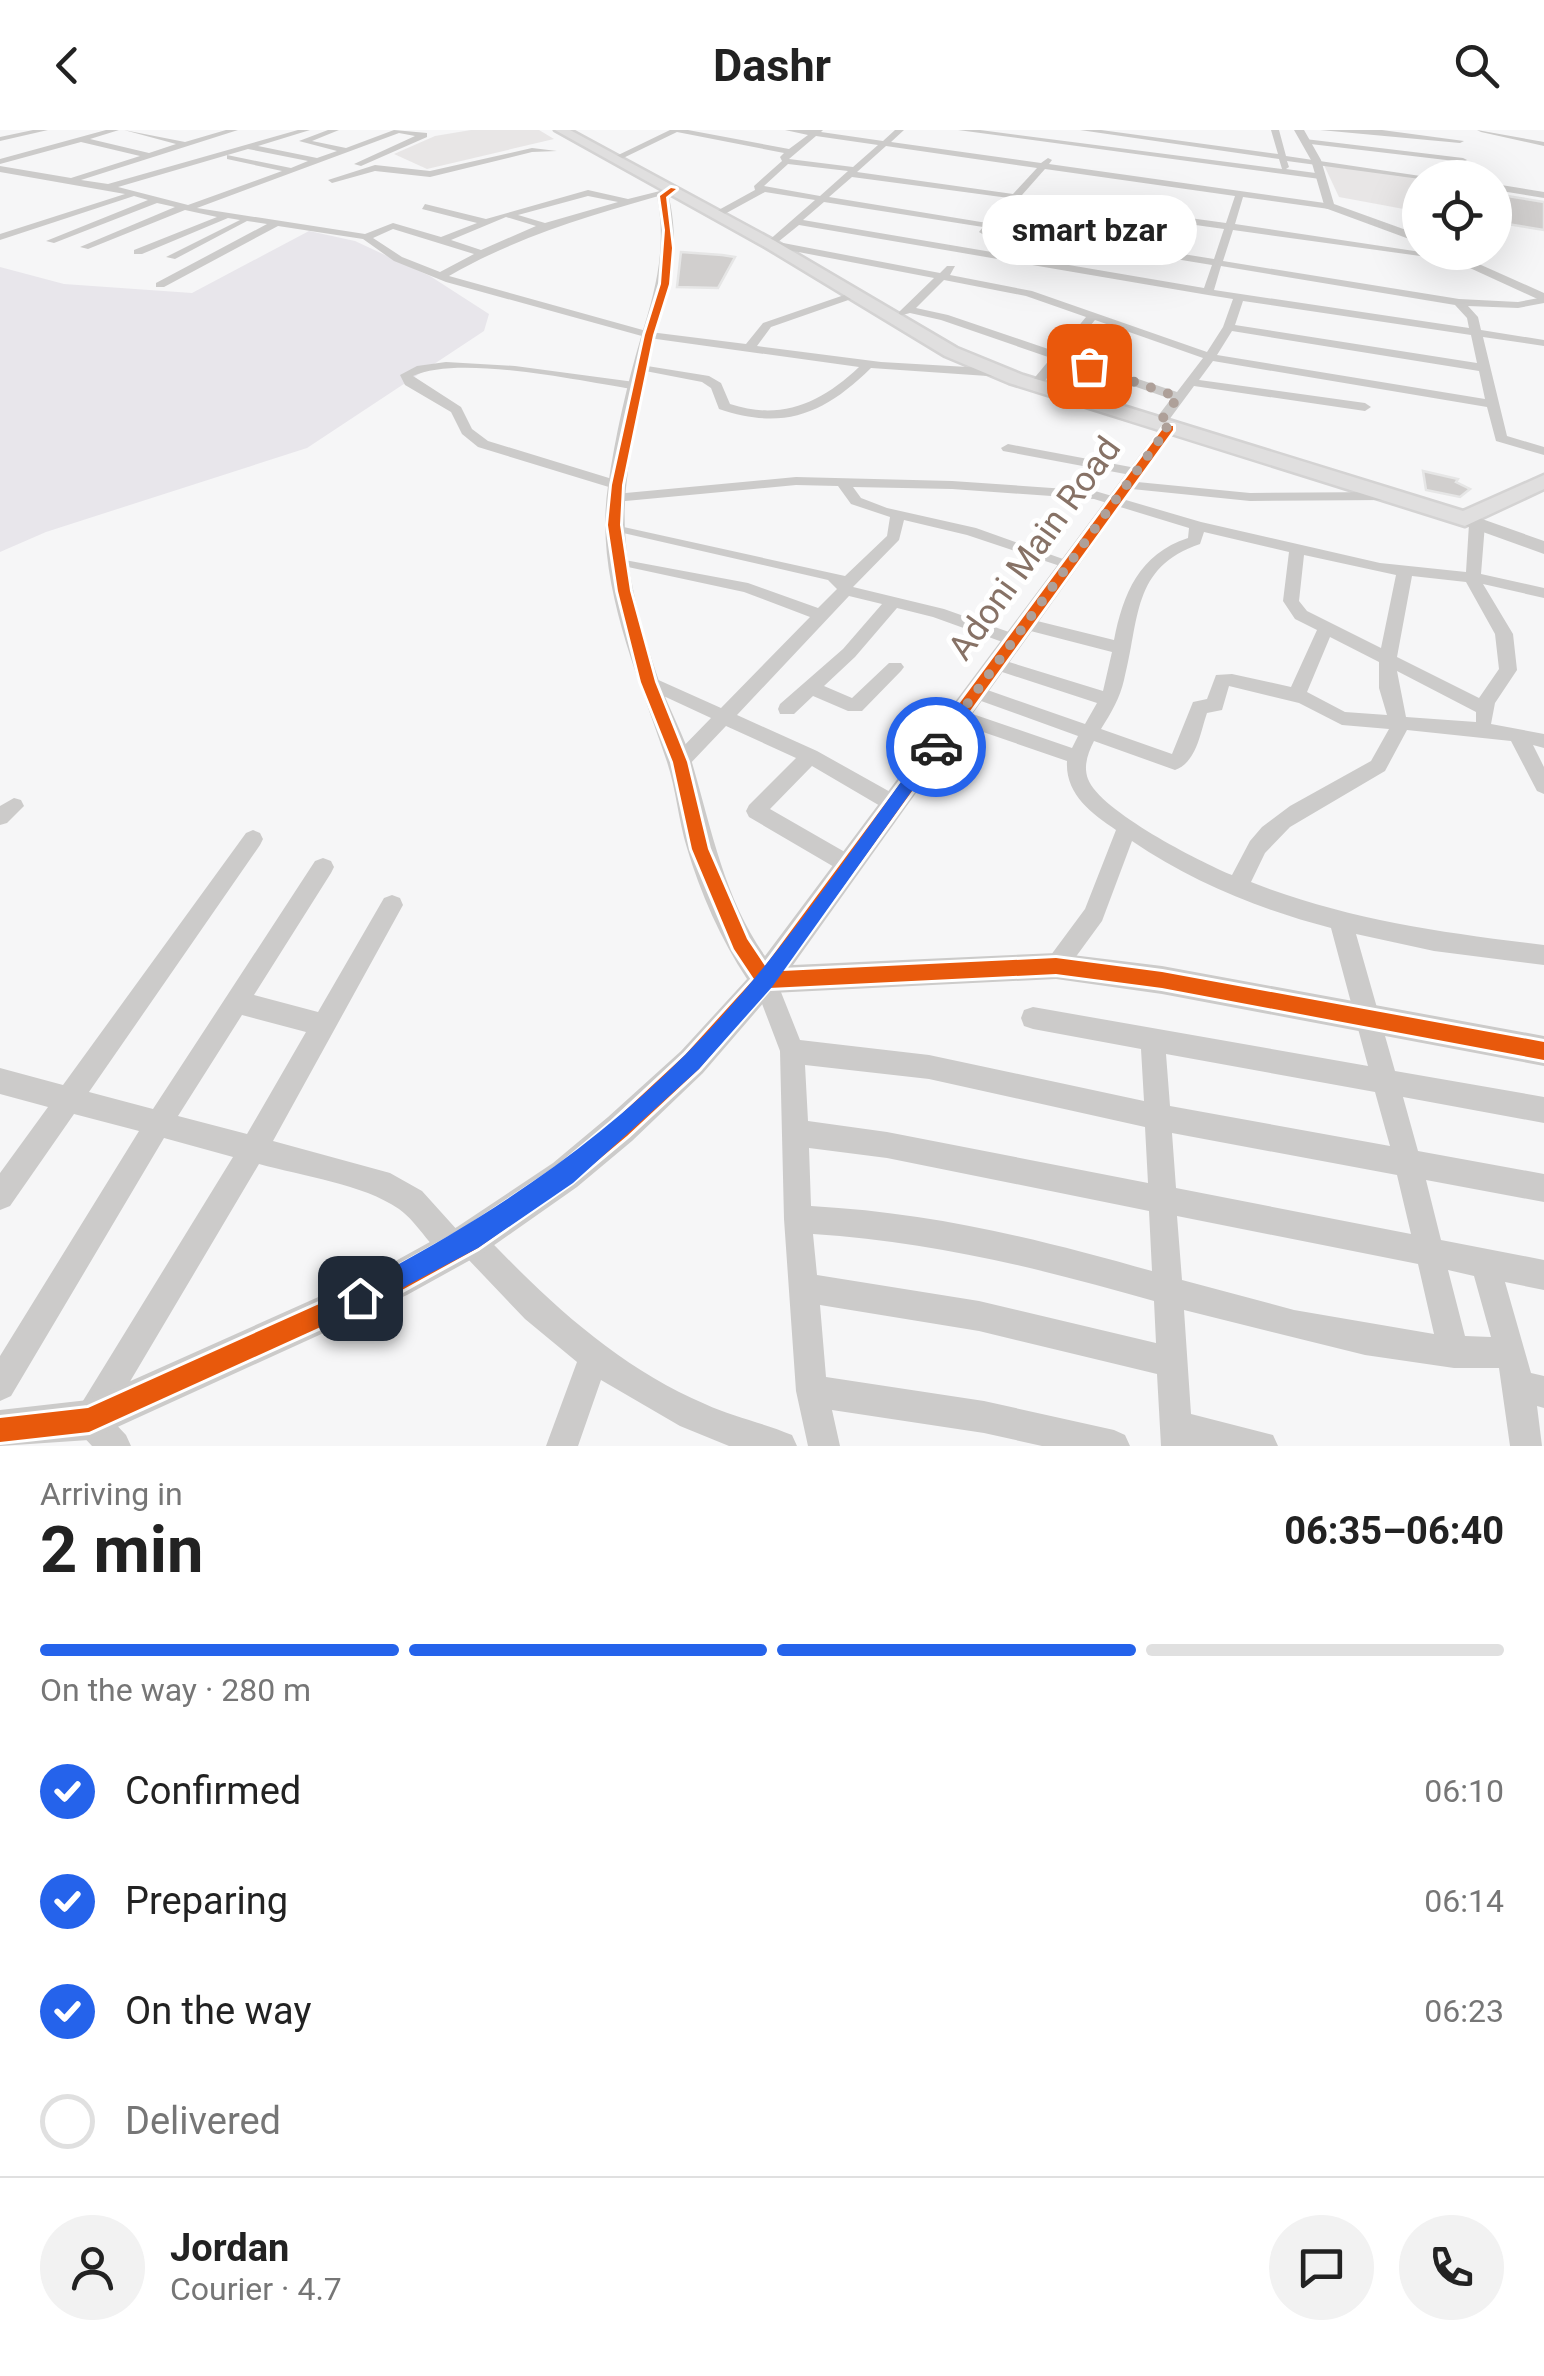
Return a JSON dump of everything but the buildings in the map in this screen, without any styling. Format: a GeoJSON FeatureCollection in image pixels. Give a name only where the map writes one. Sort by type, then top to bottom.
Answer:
{"type":"FeatureCollection","features":[{"type":"Feature","properties":{"kind":"main road"},"geometry":{"type":"LineString","coordinates":[[561,130],[718,214],[951,352],[1163,427]]}},
{"type":"Feature","properties":{"kind":"main road","name":"Adoni Main Road"},"geometry":{"type":"LineString","coordinates":[[1163,427],[1471,522]]}},
{"type":"Feature","properties":{"kind":"main road"},"geometry":{"type":"LineString","coordinates":[[1471,522],[1544,481]]}},
{"type":"Feature","properties":{"kind":"street"},"geometry":{"type":"LineString","coordinates":[[0,136],[44,130]]}},
{"type":"Feature","properties":{"kind":"street"},"geometry":{"type":"LineString","coordinates":[[0,165],[115,130]]}},
{"type":"Feature","properties":{"kind":"street"},"geometry":{"type":"LineString","coordinates":[[128,130],[185,144]]}},
{"type":"Feature","properties":{"kind":"street"},"geometry":{"type":"LineString","coordinates":[[180,130],[195,134]]}},
{"type":"Feature","properties":{"kind":"street"},"geometry":{"type":"LineString","coordinates":[[73,180],[233,130],[274,140]]}},
{"type":"Feature","properties":{"kind":"street"},"geometry":{"type":"LineString","coordinates":[[287,130],[348,150]]}},
{"type":"Feature","properties":{"kind":"street"},"geometry":{"type":"LineString","coordinates":[[109,186],[274,140],[335,130],[346,132]]}},
{"type":"Feature","properties":{"kind":"street"},"geometry":{"type":"LineString","coordinates":[[85,247],[320,161],[373,135],[400,130],[424,135],[358,164],[320,161],[250,147]]}},
{"type":"Feature","properties":{"kind":"street"},"geometry":{"type":"LineString","coordinates":[[614,158],[676,130],[918,184],[1402,250]]}},
{"type":"Feature","properties":{"kind":"street"},"geometry":{"type":"LineString","coordinates":[[789,130],[1329,206],[1402,232]]}},
{"type":"Feature","properties":{"kind":"street"},"geometry":{"type":"LineString","coordinates":[[770,244],[800,222],[900,130]]}},
{"type":"Feature","properties":{"kind":"street"},"geometry":{"type":"LineString","coordinates":[[962,130],[1320,176]]}},
{"type":"Feature","properties":{"kind":"street"},"geometry":{"type":"LineString","coordinates":[[894,320],[945,275],[1076,130]]}},
{"type":"Feature","properties":{"kind":"street"},"geometry":{"type":"LineString","coordinates":[[1084,130],[1133,133],[1402,174]]}},
{"type":"Feature","properties":{"kind":"street"},"geometry":{"type":"LineString","coordinates":[[1200,130],[1223,130]]}},
{"type":"Feature","properties":{"kind":"street"},"geometry":{"type":"LineString","coordinates":[[1275,130],[1297,202]]}},
{"type":"Feature","properties":{"kind":"street"},"geometry":{"type":"LineString","coordinates":[[1324,130],[1378,132],[1461,143]]}},
{"type":"Feature","properties":{"kind":"street"},"geometry":{"type":"LineString","coordinates":[[1440,130],[1461,143]]}},
{"type":"Feature","properties":{"kind":"street"},"geometry":{"type":"LineString","coordinates":[[1481,130],[1544,144]]}},
{"type":"Feature","properties":{"kind":"street"},"geometry":{"type":"LineString","coordinates":[[938,165],[975,131]]}},
{"type":"Feature","properties":{"kind":"street"},"geometry":{"type":"LineString","coordinates":[[816,132],[756,186],[1459,302],[1518,304],[1544,299]]}},
{"type":"Feature","properties":{"kind":"street"},"geometry":{"type":"LineString","coordinates":[[103,144],[140,133]]}},
{"type":"Feature","properties":{"kind":"street"},"geometry":{"type":"LineString","coordinates":[[274,152],[302,134]]}},
{"type":"Feature","properties":{"kind":"street"},"geometry":{"type":"LineString","coordinates":[[171,160],[256,136]]}},
{"type":"Feature","properties":{"kind":"street"},"geometry":{"type":"LineString","coordinates":[[1302,136],[1341,154],[1464,170],[1461,143]]}},
{"type":"Feature","properties":{"kind":"street"},"geometry":{"type":"LineString","coordinates":[[1302,136],[1316,160],[1329,206]]}},
{"type":"Feature","properties":{"kind":"street"},"geometry":{"type":"LineString","coordinates":[[81,140],[184,163]]}},
{"type":"Feature","properties":{"kind":"street"},"geometry":{"type":"LineString","coordinates":[[1400,145],[1461,143]]}},
{"type":"Feature","properties":{"kind":"street"},"geometry":{"type":"LineString","coordinates":[[300,157],[329,146]]}},
{"type":"Feature","properties":{"kind":"street"},"geometry":{"type":"LineString","coordinates":[[792,153],[817,148]]}},
{"type":"Feature","properties":{"kind":"street"},"geometry":{"type":"LineString","coordinates":[[316,186],[375,168],[430,174],[532,150],[552,151]]}},
{"type":"Feature","properties":{"kind":"street"},"geometry":{"type":"LineString","coordinates":[[853,154],[871,156]]}},
{"type":"Feature","properties":{"kind":"street"},"geometry":{"type":"LineString","coordinates":[[222,155],[332,180]]}},
{"type":"Feature","properties":{"kind":"street"},"geometry":{"type":"LineString","coordinates":[[0,165],[109,186],[228,216],[366,237],[398,259],[441,276],[649,335],[869,364],[1002,373]]}},
{"type":"Feature","properties":{"kind":"street"},"geometry":{"type":"LineString","coordinates":[[51,241],[161,200],[200,192],[274,166]]}},
{"type":"Feature","properties":{"kind":"street"},"geometry":{"type":"LineString","coordinates":[[918,184],[928,174]]}},
{"type":"Feature","properties":{"kind":"street"},"geometry":{"type":"LineString","coordinates":[[441,276],[545,226],[673,190]]}},
{"type":"Feature","properties":{"kind":"street"},"geometry":{"type":"LineString","coordinates":[[673,190],[663,196],[668,251],[658,317],[649,335],[616,492],[614,527],[648,682],[680,762],[700,849],[714,890],[740,944],[765,980],[792,1050],[798,1219],[812,1391],[824,1446]]}},
{"type":"Feature","properties":{"kind":"street"},"geometry":{"type":"LineString","coordinates":[[718,214],[764,190]]}},
{"type":"Feature","properties":{"kind":"street"},"geometry":{"type":"LineString","coordinates":[[1512,190],[1544,195]]}},
{"type":"Feature","properties":{"kind":"street"},"geometry":{"type":"LineString","coordinates":[[200,192],[235,201]]}},
{"type":"Feature","properties":{"kind":"street"},"geometry":{"type":"LineString","coordinates":[[441,241],[486,222],[588,192],[626,202]]}},
{"type":"Feature","properties":{"kind":"street"},"geometry":{"type":"LineString","coordinates":[[0,237],[136,194]]}},
{"type":"Feature","properties":{"kind":"street"},"geometry":{"type":"LineString","coordinates":[[1208,292],[1240,194]]}},
{"type":"Feature","properties":{"kind":"street"},"geometry":{"type":"LineString","coordinates":[[138,252],[251,206]]}},
{"type":"Feature","properties":{"kind":"street"},"geometry":{"type":"LineString","coordinates":[[425,207],[486,222]]}},
{"type":"Feature","properties":{"kind":"street"},"geometry":{"type":"LineString","coordinates":[[514,214],[545,226]]}},
{"type":"Feature","properties":{"kind":"street"},"geometry":{"type":"LineString","coordinates":[[171,258],[250,219]]}},
{"type":"Feature","properties":{"kind":"street"},"geometry":{"type":"LineString","coordinates":[[800,222],[1208,292],[1475,335],[1544,342]]}},
{"type":"Feature","properties":{"kind":"street"},"geometry":{"type":"LineString","coordinates":[[160,286],[276,223]]}},
{"type":"Feature","properties":{"kind":"street"},"geometry":{"type":"LineString","coordinates":[[366,237],[393,226],[482,253]]}},
{"type":"Feature","properties":{"kind":"street"},"geometry":{"type":"LineString","coordinates":[[770,244],[945,275],[1094,314],[1210,357],[1492,404]]}},
{"type":"Feature","properties":{"kind":"street"},"geometry":{"type":"LineString","coordinates":[[1479,270],[1544,299]]}},
{"type":"Feature","properties":{"kind":"street"},"geometry":{"type":"LineString","coordinates":[[749,348],[768,325],[853,295]]}},
{"type":"Feature","properties":{"kind":"street"},"geometry":{"type":"LineString","coordinates":[[1163,427],[1178,397],[1229,328],[1239,297]]}},
{"type":"Feature","properties":{"kind":"street"},"geometry":{"type":"LineString","coordinates":[[1459,302],[1472,317],[1500,438],[1544,451]]}},
{"type":"Feature","properties":{"kind":"street"},"geometry":{"type":"LineString","coordinates":[[909,310],[944,317],[1178,397]]}},
{"type":"Feature","properties":{"kind":"street"},"geometry":{"type":"LineString","coordinates":[[1036,385],[1094,314]]}},
{"type":"Feature","properties":{"kind":"street"},"geometry":{"type":"LineString","coordinates":[[1229,328],[1484,368]]}},
{"type":"Feature","properties":{"kind":"street"},"geometry":{"type":"LineString","coordinates":[[869,364],[846,387],[808,411],[782,417],[724,406],[717,386],[705,379],[640,378],[449,363],[418,366],[406,374],[410,382],[456,410],[467,431],[484,444],[616,492],[796,481],[1065,491],[1127,486],[1250,497],[1388,496]]}},
{"type":"Feature","properties":{"kind":"street"},"geometry":{"type":"LineString","coordinates":[[1190,382],[1364,407]]}},
{"type":"Feature","properties":{"kind":"street","name":"Adoni Main Road"},"geometry":{"type":"LineString","coordinates":[[0,1430],[89,1420],[394,1282],[462,1244],[565,1175],[620,1130],[692,1062],[765,980],[1127,486],[1163,427]]}},
{"type":"Feature","properties":{"kind":"street"},"geometry":{"type":"LineString","coordinates":[[1008,448],[1127,486],[1156,517],[1405,572],[1489,580],[1544,592]]}},
{"type":"Feature","properties":{"kind":"street"},"geometry":{"type":"LineString","coordinates":[[842,482],[856,501],[971,531],[1070,564]]}},
{"type":"Feature","properties":{"kind":"street"},"geometry":{"type":"LineString","coordinates":[[680,762],[894,537],[898,514]]}},
{"type":"Feature","properties":{"kind":"street"},"geometry":{"type":"LineString","coordinates":[[1484,718],[1508,670],[1504,634],[1473,581],[1471,522],[1544,548]]}},
{"type":"Feature","properties":{"kind":"street"},"geometry":{"type":"LineString","coordinates":[[1197,526],[1195,541],[1169,547],[1133,593],[1108,700],[1077,757],[1076,773],[1082,790],[1127,828],[1181,864],[1238,887],[1340,918],[1444,942],[1544,955]]}},
{"type":"Feature","properties":{"kind":"street"},"geometry":{"type":"LineString","coordinates":[[614,527],[832,576],[845,588],[891,604],[938,613],[1011,643],[1108,700]]}},
{"type":"Feature","properties":{"kind":"street"},"geometry":{"type":"LineString","coordinates":[[1297,551],[1294,608],[1325,630],[1484,718],[1518,735],[1544,742]]}},
{"type":"Feature","properties":{"kind":"street"},"geometry":{"type":"LineString","coordinates":[[620,561],[748,588],[822,615]]}},
{"type":"Feature","properties":{"kind":"street"},"geometry":{"type":"LineString","coordinates":[[1400,725],[1388,703],[1387,661],[1405,572]]}},
{"type":"Feature","properties":{"kind":"street"},"geometry":{"type":"LineString","coordinates":[[787,710],[891,604]]}},
{"type":"Feature","properties":{"kind":"street"},"geometry":{"type":"LineString","coordinates":[[1295,698],[1325,630]]}},
{"type":"Feature","properties":{"kind":"street"},"geometry":{"type":"LineString","coordinates":[[1011,643],[1122,648]]}},
{"type":"Feature","properties":{"kind":"street"},"geometry":{"type":"LineString","coordinates":[[811,688],[855,706],[895,667]]}},
{"type":"Feature","properties":{"kind":"street"},"geometry":{"type":"LineString","coordinates":[[967,704],[1088,734],[1175,763],[1183,755],[1200,707],[1215,705],[1222,679],[1321,705],[1345,718],[1363,717],[1400,725],[1484,718]]}},
{"type":"Feature","properties":{"kind":"street"},"geometry":{"type":"LineString","coordinates":[[648,682],[810,756],[894,804]]}},
{"type":"Feature","properties":{"kind":"street"},"geometry":{"type":"LineString","coordinates":[[967,704],[1077,757]]}},
{"type":"Feature","properties":{"kind":"street"},"geometry":{"type":"LineString","coordinates":[[1238,887],[1248,859],[1272,826],[1294,809],[1322,801],[1377,768],[1400,725]]}},
{"type":"Feature","properties":{"kind":"street"},"geometry":{"type":"LineString","coordinates":[[1518,735],[1544,786]]}},
{"type":"Feature","properties":{"kind":"street"},"geometry":{"type":"LineString","coordinates":[[810,756],[756,811],[849,865]]}},
{"type":"Feature","properties":{"kind":"street"},"geometry":{"type":"LineString","coordinates":[[1056,966],[1094,914],[1127,828]]}},
{"type":"Feature","properties":{"kind":"street"},"geometry":{"type":"LineString","coordinates":[[0,1196],[252,839]]}},
{"type":"Feature","properties":{"kind":"street"},"geometry":{"type":"LineString","coordinates":[[0,1386],[158,1124],[323,867]]}},
{"type":"Feature","properties":{"kind":"street"},"geometry":{"type":"LineString","coordinates":[[115,1446],[89,1420],[256,1146],[392,905]]}},
{"type":"Feature","properties":{"kind":"street"},"geometry":{"type":"LineString","coordinates":[[1340,918],[1407,1160],[1454,1353]]}},
{"type":"Feature","properties":{"kind":"street"},"geometry":{"type":"LineString","coordinates":[[765,980],[1056,966],[1162,980],[1544,1052]]}},
{"type":"Feature","properties":{"kind":"street"},"geometry":{"type":"LineString","coordinates":[[236,1002],[324,1026]]}},
{"type":"Feature","properties":{"kind":"street"},"geometry":{"type":"LineString","coordinates":[[1032,1018],[1544,1110]]}},
{"type":"Feature","properties":{"kind":"street"},"geometry":{"type":"LineString","coordinates":[[1154,1040],[1176,1436],[1262,1446]]}},
{"type":"Feature","properties":{"kind":"street"},"geometry":{"type":"LineString","coordinates":[[792,1050],[929,1067],[1157,1117],[1544,1188]]}},
{"type":"Feature","properties":{"kind":"street"},"geometry":{"type":"LineString","coordinates":[[0,1081],[256,1146],[380,1183],[412,1201],[594,1356],[686,1414],[780,1446]]}},
{"type":"Feature","properties":{"kind":"street"},"geometry":{"type":"LineString","coordinates":[[796,1132],[887,1145],[1544,1275]]}},
{"type":"Feature","properties":{"kind":"street"},"geometry":{"type":"LineString","coordinates":[[798,1219],[945,1234],[1354,1337],[1454,1353],[1509,1352]]}},
{"type":"Feature","properties":{"kind":"street"},"geometry":{"type":"LineString","coordinates":[[1485,1262],[1509,1352],[1532,1388],[1526,1446]]}},
{"type":"Feature","properties":{"kind":"street"},"geometry":{"type":"LineString","coordinates":[[805,1288],[980,1316],[1171,1362]]}},
{"type":"Feature","properties":{"kind":"street"},"geometry":{"type":"LineString","coordinates":[[562,1446],[594,1356]]}},
{"type":"Feature","properties":{"kind":"street"},"geometry":{"type":"LineString","coordinates":[[812,1391],[984,1417],[1114,1446]]}},
{"type":"Feature","properties":{"kind":"shaded area"},"geometry":{"type":"Polygon","coordinates":[[[471,130],[539,130],[554,139],[427,169],[394,154],[435,136],[471,130]]]}},
{"type":"Feature","properties":{"kind":"shaded area"},"geometry":{"type":"Polygon","coordinates":[[[1323,163],[1402,175],[1402,209],[1339,197],[1323,163]]]}},
{"type":"Feature","properties":{"kind":"shaded area"},"geometry":{"type":"Polygon","coordinates":[[[309,231],[355,241],[430,276],[489,314],[484,331],[307,448],[46,532],[0,552],[0,267],[64,284],[192,293],[309,231]]]}},
{"type":"Feature","properties":{"kind":"cycle path"},"geometry":{"type":"LineString","coordinates":[[673,189],[663,196],[668,266],[617,485],[614,525],[624,591],[648,682],[680,762],[700,849],[740,944],[765,980],[1056,966],[1162,980],[1544,1051]]}},
{"type":"Feature","properties":{"kind":"cycle path"},"geometry":{"type":"LineString","coordinates":[[0,1430],[89,1420],[394,1282],[470,1240],[565,1175],[620,1129],[692,1062],[765,980],[1169,428]]}},
{"type":"Feature","properties":{"kind":"way so far"},"geometry":{"type":"LineString","coordinates":[[936,747],[1168,428],[1158,425],[1178,397],[1089,366]]}},
{"type":"Feature","properties":{"kind":"place","name":"smart bzar"},"geometry":{"type":"Point","coordinates":[1089,366]}},
{"type":"Feature","properties":{"kind":"route"},"geometry":{"type":"LineString","coordinates":[[360,1298],[470,1240],[565,1175],[692,1062],[765,980],[936,747]]}}]}
